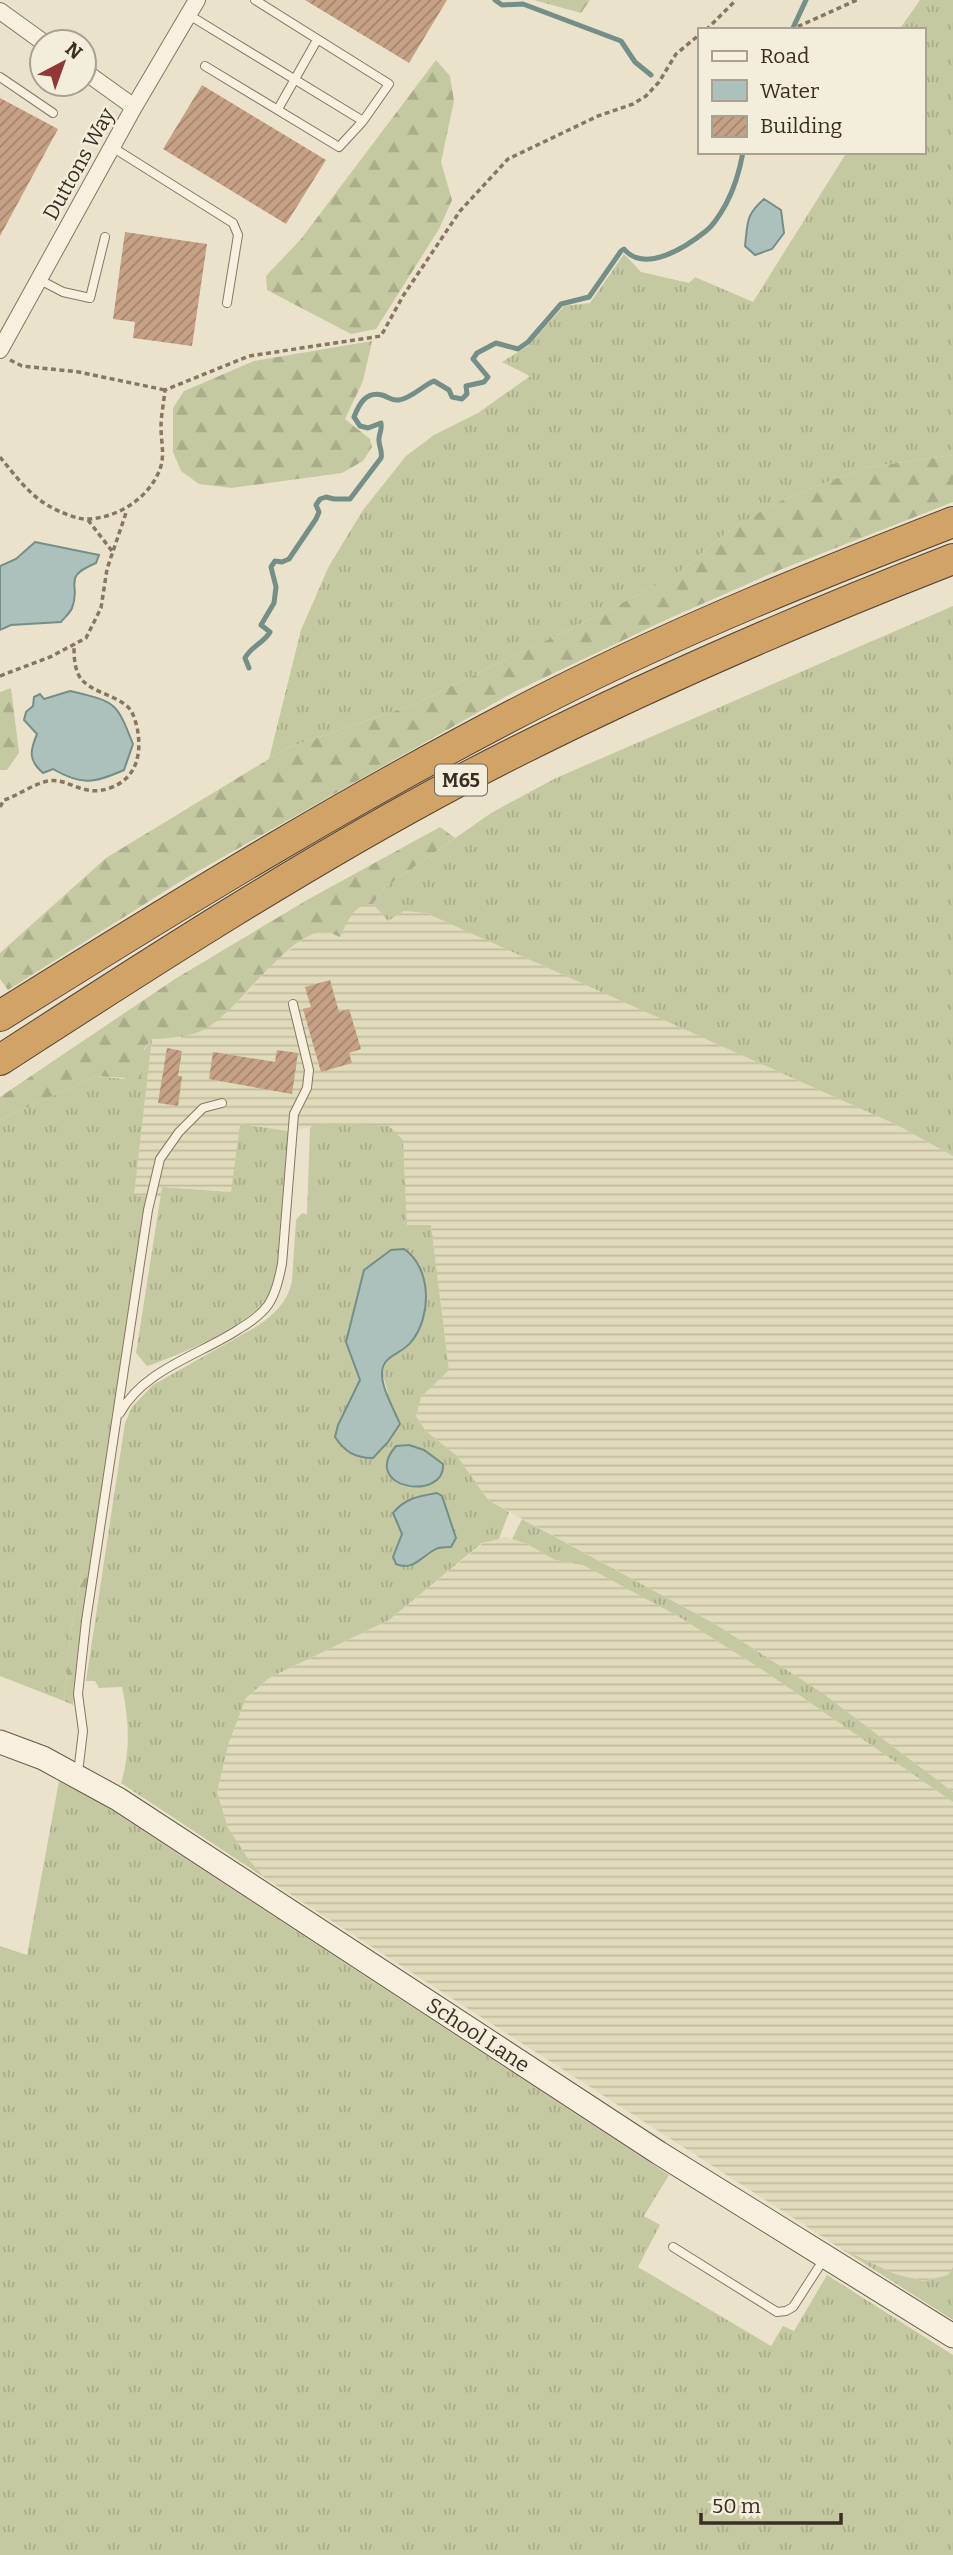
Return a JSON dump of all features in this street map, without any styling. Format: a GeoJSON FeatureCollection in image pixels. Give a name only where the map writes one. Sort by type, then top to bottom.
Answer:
{"type":"FeatureCollection","features":[{"type":"Feature","properties":{"kind":"highway","name":"M65"},"geometry":{"type":"LineString","coordinates":[[0,1016],[311,825],[534,704],[704,624],[832,569],[953,522]]}},
{"type":"Feature","properties":{"kind":"highway","name":"M65"},"geometry":{"type":"LineString","coordinates":[[0,1060],[151,962],[327,855],[457,782],[586,716],[716,656],[953,559]]}},
{"type":"Feature","properties":{"kind":"main road","name":"School Lane"},"geometry":{"type":"LineString","coordinates":[[0,1742],[43,1758],[118,1799],[659,2153],[953,2336]]}},
{"type":"Feature","properties":{"kind":"street","name":"Duttons Way"},"geometry":{"type":"LineString","coordinates":[[0,352],[134,107],[197,0]]}},
{"type":"Feature","properties":{"kind":"street"},"geometry":{"type":"LineString","coordinates":[[0,10],[28,31]]}},
{"type":"Feature","properties":{"kind":"street"},"geometry":{"type":"LineString","coordinates":[[98,81],[134,107]]}},
{"type":"Feature","properties":{"kind":"lane"},"geometry":{"type":"LineString","coordinates":[[205,66],[339,147],[363,121],[389,84],[255,0]]}},
{"type":"Feature","properties":{"kind":"lane"},"geometry":{"type":"LineString","coordinates":[[189,15],[363,121]]}},
{"type":"Feature","properties":{"kind":"lane"},"geometry":{"type":"LineString","coordinates":[[278,109],[317,40]]}},
{"type":"Feature","properties":{"kind":"lane"},"geometry":{"type":"LineString","coordinates":[[0,77],[53,113]]}},
{"type":"Feature","properties":{"kind":"lane"},"geometry":{"type":"LineString","coordinates":[[112,147],[233,223],[238,234],[227,303]]}},
{"type":"Feature","properties":{"kind":"lane"},"geometry":{"type":"LineString","coordinates":[[40,280],[63,292],[90,298],[105,237]]}},
{"type":"Feature","properties":{"kind":"lane"},"geometry":{"type":"LineString","coordinates":[[117,1419],[134,1393],[154,1376],[252,1321],[268,1306],[277,1288],[282,1264],[294,1114],[307,1088],[309,1070],[293,1004]]}},
{"type":"Feature","properties":{"kind":"lane"},"geometry":{"type":"LineString","coordinates":[[77,1775],[83,1731],[78,1694],[138,1268],[160,1159],[179,1132],[203,1108],[222,1103]]}},
{"type":"Feature","properties":{"kind":"lane"},"geometry":{"type":"LineString","coordinates":[[673,2247],[777,2312],[793,2307],[826,2257]]}},
{"type":"Feature","properties":{"kind":"path"},"geometry":{"type":"LineString","coordinates":[[707,28],[736,0]]}},
{"type":"Feature","properties":{"kind":"path"},"geometry":{"type":"LineString","coordinates":[[794,28],[857,0]]}},
{"type":"Feature","properties":{"kind":"path"},"geometry":{"type":"LineString","coordinates":[[0,352],[22,366],[79,372],[166,390],[249,356],[381,336],[403,296],[460,211],[508,159],[598,116],[633,104],[653,89],[676,54],[698,36]]}},
{"type":"Feature","properties":{"kind":"path"},"geometry":{"type":"LineString","coordinates":[[0,676],[50,657],[86,638],[101,608],[107,569],[127,510],[152,485],[159,472],[163,457],[160,425],[166,390]]}},
{"type":"Feature","properties":{"kind":"path"},"geometry":{"type":"LineString","coordinates":[[0,457],[22,483],[47,505],[71,516],[88,520],[127,510]]}},
{"type":"Feature","properties":{"kind":"path"},"geometry":{"type":"LineString","coordinates":[[88,520],[113,552]]}},
{"type":"Feature","properties":{"kind":"path"},"geometry":{"type":"LineString","coordinates":[[0,807],[4,800],[50,780],[63,782],[76,789],[96,791],[109,788],[131,773],[138,761],[140,752],[134,718],[129,708],[80,678],[74,659],[74,644]]}},
{"type":"Feature","properties":{"kind":"shaded area"},"geometry":{"type":"Polygon","coordinates":[[[365,904],[373,904],[388,921],[404,911],[426,913],[897,1125],[953,1156],[953,1792],[821,1692],[715,1624],[488,1500],[457,1456],[426,1431],[416,1416],[421,1397],[449,1369],[431,1225],[407,1225],[403,1140],[333,1123],[288,1131],[240,1124],[232,1192],[163,1187],[160,1197],[134,1195],[152,1039],[180,1038],[246,994],[274,962],[307,936],[324,931],[340,936],[352,912],[365,904]]]}},
{"type":"Feature","properties":{"kind":"shaded area"},"geometry":{"type":"Polygon","coordinates":[[[505,1537],[527,1544],[555,1560],[583,1565],[676,1615],[766,1672],[953,1802],[953,2267],[948,2275],[923,2281],[895,2274],[840,2248],[265,1878],[249,1860],[228,1828],[217,1792],[229,1741],[246,1698],[269,1678],[389,1620],[483,1543],[505,1537]]]}},
{"type":"Feature","properties":{"kind":"green space"},"geometry":{"type":"Polygon","coordinates":[[[534,0],[590,0],[581,13],[534,0]]]}},
{"type":"Feature","properties":{"kind":"green space"},"geometry":{"type":"Polygon","coordinates":[[[920,0],[953,0],[953,455],[862,468],[773,504],[726,533],[676,575],[595,617],[412,705],[287,748],[269,759],[301,630],[329,566],[363,510],[406,456],[434,435],[478,413],[530,376],[502,362],[528,346],[564,306],[590,303],[624,254],[641,272],[689,283],[695,277],[753,302],[846,154],[925,154],[925,28],[900,28],[920,0]]]}},
{"type":"Feature","properties":{"kind":"green space"},"geometry":{"type":"Polygon","coordinates":[[[436,60],[450,76],[454,101],[441,162],[452,200],[439,229],[376,329],[351,334],[267,290],[266,276],[301,239],[436,60]]]}},
{"type":"Feature","properties":{"kind":"green space"},"geometry":{"type":"Polygon","coordinates":[[[372,341],[363,381],[345,419],[370,439],[372,447],[363,461],[342,473],[231,488],[199,484],[181,471],[173,452],[173,408],[184,391],[254,361],[372,341]]]}},
{"type":"Feature","properties":{"kind":"green space"},"geometry":{"type":"Polygon","coordinates":[[[953,455],[953,502],[777,571],[514,692],[186,878],[8,990],[0,979],[0,953],[106,858],[287,748],[412,705],[595,617],[676,575],[726,533],[773,504],[862,468],[953,455]]]}},
{"type":"Feature","properties":{"kind":"green space"},"geometry":{"type":"Polygon","coordinates":[[[953,606],[953,1156],[897,1125],[426,913],[404,911],[388,921],[373,904],[384,888],[491,813],[556,778],[953,606]]]}},
{"type":"Feature","properties":{"kind":"green space"},"geometry":{"type":"Polygon","coordinates":[[[11,688],[19,753],[7,770],[0,770],[0,692],[11,688]]]}},
{"type":"Feature","properties":{"kind":"green space"},"geometry":{"type":"Polygon","coordinates":[[[440,827],[455,838],[384,888],[373,904],[366,904],[356,910],[340,937],[325,932],[311,935],[296,944],[233,1006],[205,1029],[186,1036],[152,1039],[144,1049],[141,1079],[96,1076],[0,1120],[0,1097],[175,979],[307,900],[440,827]]]}},
{"type":"Feature","properties":{"kind":"green space"},"geometry":{"type":"Polygon","coordinates":[[[152,1039],[134,1195],[146,1196],[93,1569],[82,1572],[71,1631],[64,1701],[0,1676],[0,1120],[96,1076],[124,1079],[152,1039]]]}},
{"type":"Feature","properties":{"kind":"green space"},"geometry":{"type":"Polygon","coordinates":[[[333,1123],[389,1126],[403,1140],[407,1225],[431,1225],[449,1370],[421,1397],[416,1416],[426,1431],[457,1456],[488,1500],[509,1512],[499,1539],[482,1543],[389,1620],[269,1678],[246,1698],[229,1742],[217,1792],[228,1828],[249,1860],[265,1878],[121,1783],[128,1735],[122,1687],[99,1688],[95,1681],[86,1681],[125,1423],[132,1407],[153,1385],[254,1328],[273,1314],[283,1302],[292,1281],[296,1220],[302,1213],[307,1214],[310,1128],[313,1125],[333,1123]],[[364,1270],[346,1342],[360,1380],[338,1425],[388,1393],[382,1372],[388,1358],[398,1353],[364,1270]],[[394,1513],[402,1534],[396,1547],[419,1562],[435,1549],[394,1513]]]}},
{"type":"Feature","properties":{"kind":"green space"},"geometry":{"type":"Polygon","coordinates":[[[240,1124],[288,1131],[274,1284],[264,1302],[242,1321],[192,1348],[147,1366],[136,1353],[162,1187],[231,1192],[240,1124]]]}},
{"type":"Feature","properties":{"kind":"green space"},"geometry":{"type":"Polygon","coordinates":[[[522,1519],[715,1624],[821,1692],[953,1792],[953,1802],[766,1672],[676,1615],[583,1565],[555,1560],[512,1539],[522,1519]]]}},
{"type":"Feature","properties":{"kind":"green space"},"geometry":{"type":"Polygon","coordinates":[[[92,1569],[73,1705],[64,1701],[71,1631],[82,1572],[92,1569]]]}},
{"type":"Feature","properties":{"kind":"green space"},"geometry":{"type":"Polygon","coordinates":[[[59,1781],[93,1798],[669,2175],[644,2216],[660,2225],[638,2267],[771,2346],[783,2326],[794,2331],[827,2275],[953,2355],[953,2555],[0,2555],[0,1946],[27,1955],[59,1781]]]}},
{"type":"Feature","properties":{"kind":"green space"},"geometry":{"type":"Polygon","coordinates":[[[840,2248],[895,2274],[923,2281],[948,2275],[953,2267],[953,2320],[840,2248]]]}},
{"type":"Feature","properties":{"kind":"water"},"geometry":{"type":"Polygon","coordinates":[[[764,199],[781,210],[784,233],[772,249],[755,255],[745,246],[747,225],[753,210],[764,199]]]}},
{"type":"Feature","properties":{"kind":"water"},"geometry":{"type":"Polygon","coordinates":[[[35,542],[99,555],[96,563],[78,573],[75,578],[72,608],[61,622],[11,625],[0,630],[0,566],[16,559],[35,542]]]}},
{"type":"Feature","properties":{"kind":"water"},"geometry":{"type":"Polygon","coordinates":[[[70,691],[106,701],[118,711],[133,744],[124,770],[88,781],[72,778],[53,769],[43,773],[35,764],[32,750],[37,734],[24,720],[26,712],[33,706],[34,697],[40,694],[44,699],[70,691]]]}},
{"type":"Feature","properties":{"kind":"water"},"geometry":{"type":"Polygon","coordinates":[[[404,1249],[413,1257],[424,1280],[426,1293],[423,1320],[411,1342],[389,1358],[383,1366],[384,1385],[400,1424],[373,1458],[361,1457],[343,1447],[335,1437],[360,1380],[346,1342],[364,1270],[391,1250],[404,1249]]]}},
{"type":"Feature","properties":{"kind":"water"},"geometry":{"type":"Polygon","coordinates":[[[409,1445],[424,1450],[443,1464],[440,1476],[432,1483],[407,1485],[395,1481],[388,1472],[388,1461],[396,1446],[409,1445]]]}},
{"type":"Feature","properties":{"kind":"water"},"geometry":{"type":"Polygon","coordinates":[[[437,1493],[442,1496],[456,1538],[451,1547],[436,1549],[412,1565],[396,1564],[393,1557],[402,1534],[393,1513],[407,1501],[437,1493]]]}},
{"type":"Feature","properties":{"kind":"building"},"geometry":{"type":"Polygon","coordinates":[[[305,0],[447,0],[409,63],[305,0]]]}},
{"type":"Feature","properties":{"kind":"building"},"geometry":{"type":"Polygon","coordinates":[[[202,85],[326,160],[286,224],[163,149],[202,85]]]}},
{"type":"Feature","properties":{"kind":"building"},"geometry":{"type":"Polygon","coordinates":[[[0,98],[58,129],[0,236],[0,98]]]}},
{"type":"Feature","properties":{"kind":"building"},"geometry":{"type":"Polygon","coordinates":[[[125,232],[207,244],[192,346],[133,338],[135,322],[113,319],[125,232]]]}},
{"type":"Feature","properties":{"kind":"building"},"geometry":{"type":"Polygon","coordinates":[[[330,980],[339,1012],[349,1009],[361,1049],[349,1053],[352,1063],[321,1072],[303,1009],[311,1007],[305,987],[330,980]]]}},
{"type":"Feature","properties":{"kind":"building"},"geometry":{"type":"Polygon","coordinates":[[[167,1048],[182,1051],[178,1076],[182,1076],[178,1106],[158,1103],[167,1048]]]}},
{"type":"Feature","properties":{"kind":"building"},"geometry":{"type":"Polygon","coordinates":[[[277,1050],[298,1053],[292,1094],[209,1079],[213,1052],[275,1062],[277,1050]]]}},
{"type":"Feature","properties":{"kind":"waterway"},"geometry":{"type":"LineString","coordinates":[[495,0],[502,5],[523,4],[621,41],[635,62],[651,75]]}},
{"type":"Feature","properties":{"kind":"waterway"},"geometry":{"type":"LineString","coordinates":[[793,28],[806,0]]}},
{"type":"Feature","properties":{"kind":"waterway"},"geometry":{"type":"LineString","coordinates":[[249,668],[245,658],[270,632],[261,625],[274,603],[276,587],[271,567],[275,561],[289,559],[316,519],[319,512],[316,505],[320,499],[350,499],[381,458],[381,423],[368,428],[360,426],[354,417],[364,400],[376,394],[394,400],[404,399],[434,381],[449,390],[452,397],[462,399],[467,394],[466,386],[484,382],[488,377],[473,359],[477,353],[496,343],[518,349],[528,342],[561,304],[589,297],[621,251],[624,249],[633,256],[654,259],[677,250],[709,228],[729,198],[742,154]]}}]}
